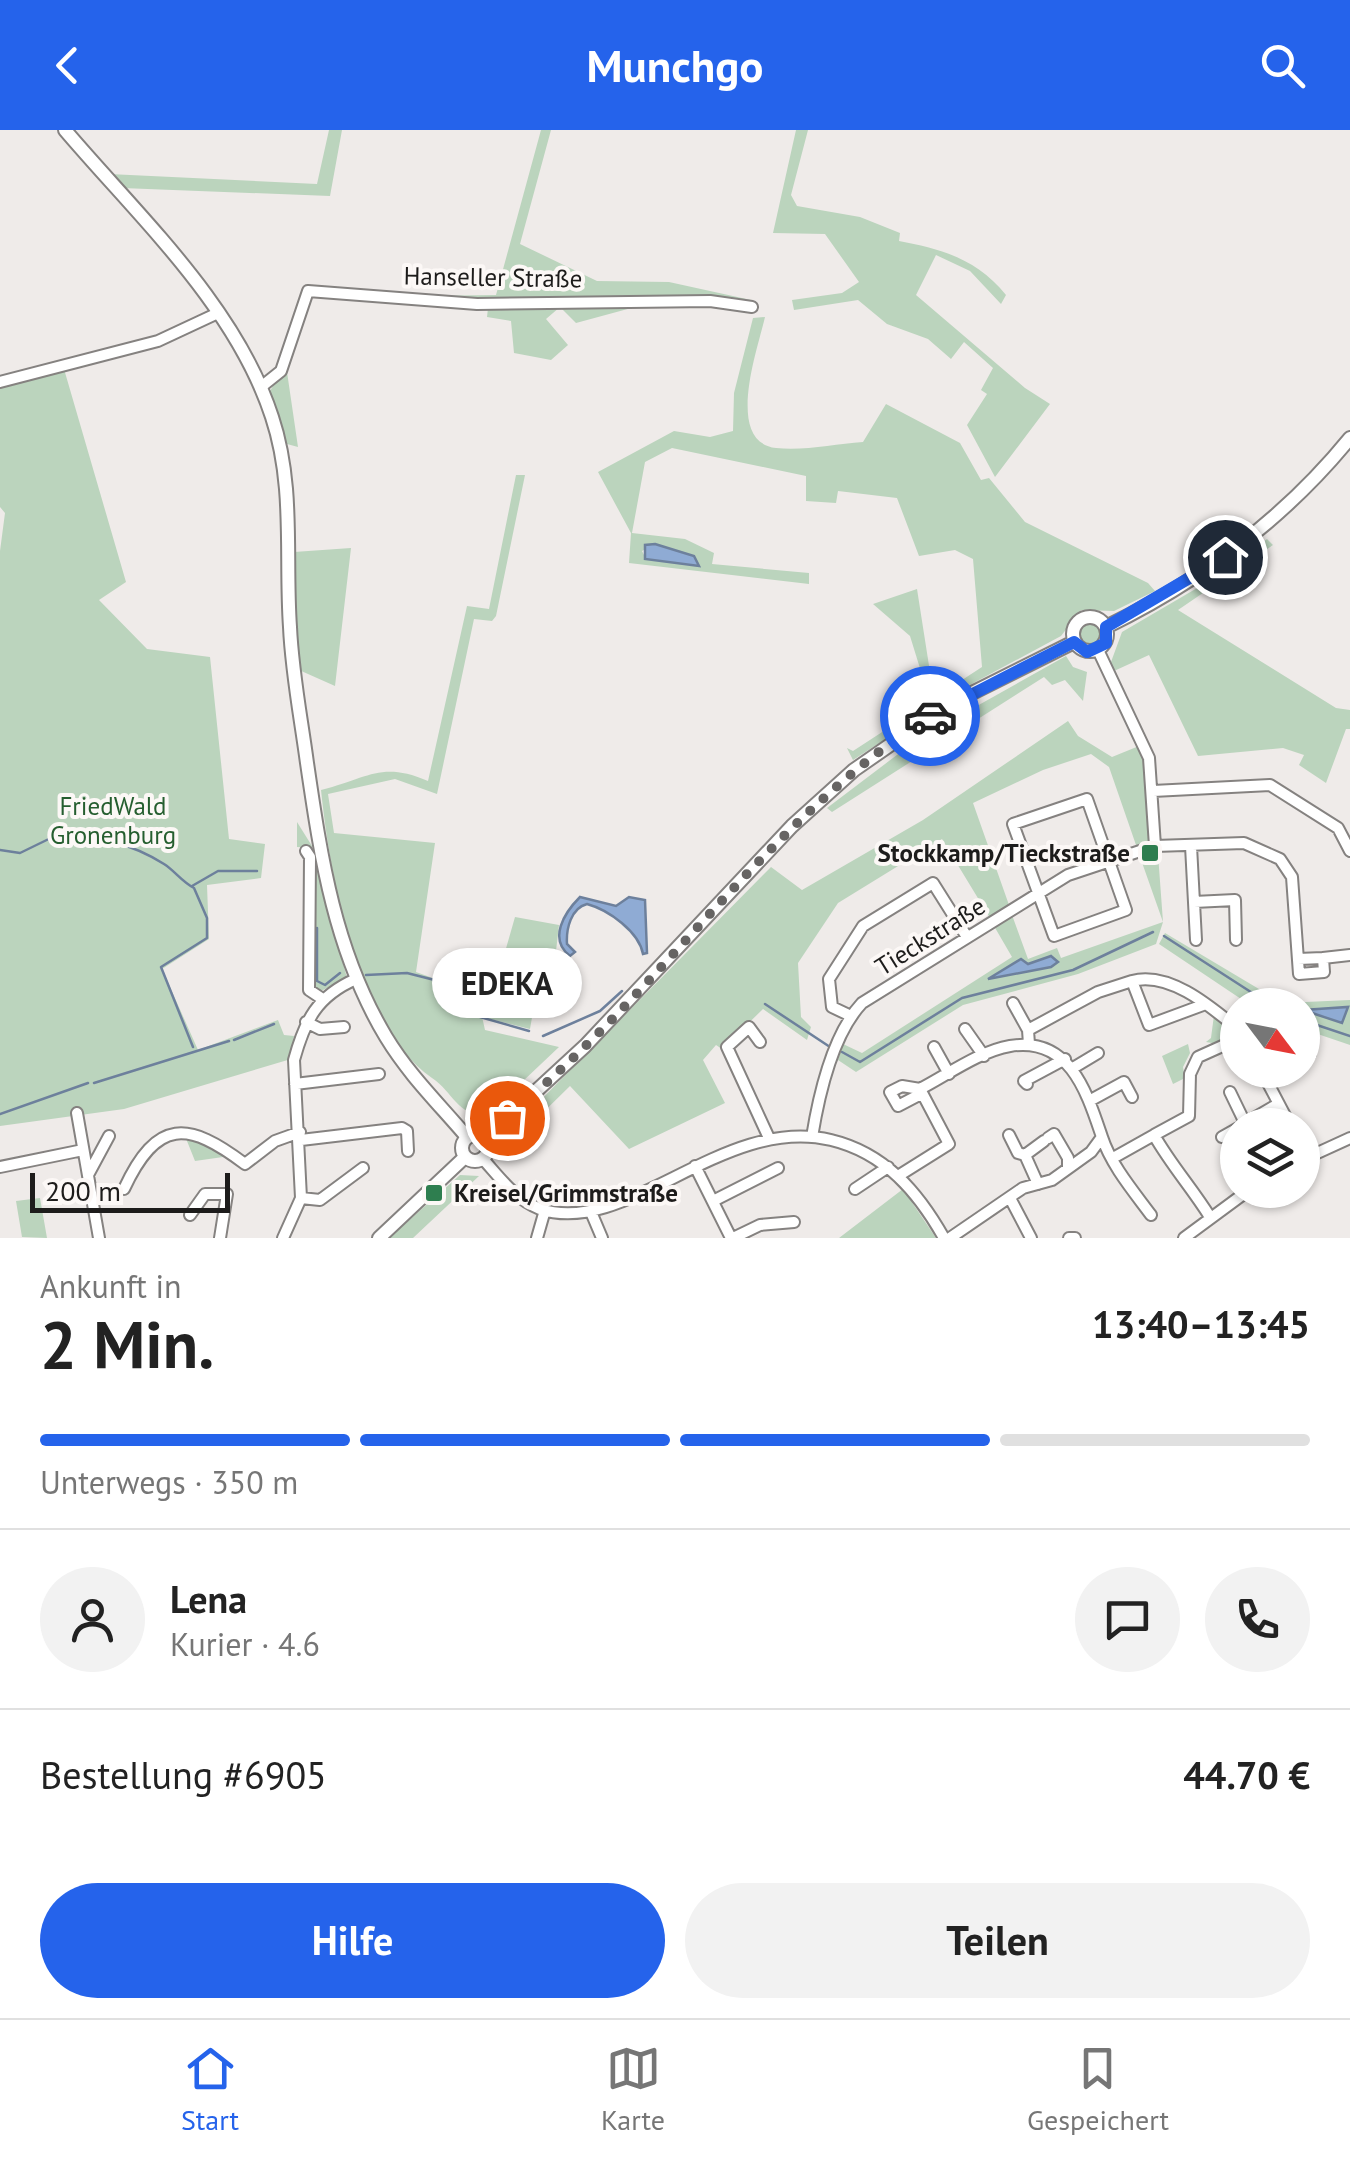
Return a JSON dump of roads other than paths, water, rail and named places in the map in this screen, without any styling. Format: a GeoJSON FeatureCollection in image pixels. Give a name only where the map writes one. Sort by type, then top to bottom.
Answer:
{"type":"FeatureCollection","features":[{"type":"Feature","properties":{"kind":"main road"},"geometry":{"type":"LineString","coordinates":[[65,130],[218,314],[261,387],[285,471],[291,650],[333,913],[356,979],[406,1066],[467,1137],[485,1138],[585,1046],[766,853],[854,770],[946,706],[1074,642]]}},
{"type":"Feature","properties":{"kind":"main road"},"geometry":{"type":"LineString","coordinates":[[1106,627],[1178,587],[1243,544],[1304,490],[1350,438]]}},
{"type":"Feature","properties":{"kind":"main road"},"geometry":{"type":"LineString","coordinates":[[1082,618],[1098,619],[1106,627],[1106,643],[1098,650],[1087,652],[1074,642],[1074,626],[1082,618]]}},
{"type":"Feature","properties":{"kind":"main road"},"geometry":{"type":"LineString","coordinates":[[465,1157],[462,1148],[467,1137]]}},
{"type":"Feature","properties":{"kind":"main road"},"geometry":{"type":"LineString","coordinates":[[379,1238],[465,1157],[482,1159],[488,1148],[485,1138]]}},
{"type":"Feature","properties":{"kind":"street","name":"Hanseller Straße"},"geometry":{"type":"LineString","coordinates":[[261,387],[281,371],[308,291],[477,304],[710,301],[752,307]]}},
{"type":"Feature","properties":{"kind":"street"},"geometry":{"type":"LineString","coordinates":[[0,382],[158,341],[218,314]]}},
{"type":"Feature","properties":{"kind":"street"},"geometry":{"type":"LineString","coordinates":[[1098,650],[1149,758],[1154,846]]}},
{"type":"Feature","properties":{"kind":"street"},"geometry":{"type":"LineString","coordinates":[[1153,790],[1270,785],[1338,828],[1350,850]]}},
{"type":"Feature","properties":{"kind":"street"},"geometry":{"type":"LineString","coordinates":[[1086,799],[1126,910],[1054,936],[1038,893],[1013,824],[1086,799]]}},
{"type":"Feature","properties":{"kind":"street","name":"Tieckstraße"},"geometry":{"type":"LineString","coordinates":[[812,1136],[831,1063],[851,1016],[871,996],[1074,871],[1109,859],[1154,846],[1257,846],[1288,867],[1299,974],[1324,972],[1323,958],[1350,955]]}},
{"type":"Feature","properties":{"kind":"street"},"geometry":{"type":"LineString","coordinates":[[1190,846],[1196,940]]}},
{"type":"Feature","properties":{"kind":"street"},"geometry":{"type":"LineString","coordinates":[[306,851],[310,857],[309,990],[321,998]]}},
{"type":"Feature","properties":{"kind":"street"},"geometry":{"type":"LineString","coordinates":[[851,1016],[832,1006],[829,979],[864,926],[933,883],[967,937]]}},
{"type":"Feature","properties":{"kind":"street"},"geometry":{"type":"LineString","coordinates":[[1194,902],[1235,900],[1236,940]]}},
{"type":"Feature","properties":{"kind":"street"},"geometry":{"type":"LineString","coordinates":[[283,1238],[301,1198],[294,1060],[306,1022],[321,998],[356,979]]}},
{"type":"Feature","properties":{"kind":"street"},"geometry":{"type":"LineString","coordinates":[[1028,1030],[1098,992],[1132,981],[1162,980],[1220,1017]]}},
{"type":"Feature","properties":{"kind":"street"},"geometry":{"type":"LineString","coordinates":[[1132,981],[1149,1025],[1203,1005]]}},
{"type":"Feature","properties":{"kind":"street"},"geometry":{"type":"LineString","coordinates":[[1013,1003],[1028,1030],[1029,1044]]}},
{"type":"Feature","properties":{"kind":"street"},"geometry":{"type":"LineString","coordinates":[[306,1022],[320,1029],[344,1027]]}},
{"type":"Feature","properties":{"kind":"street"},"geometry":{"type":"LineString","coordinates":[[760,1042],[749,1028],[727,1046],[769,1138]]}},
{"type":"Feature","properties":{"kind":"street"},"geometry":{"type":"LineString","coordinates":[[966,1029],[984,1056]]}},
{"type":"Feature","properties":{"kind":"street"},"geometry":{"type":"LineString","coordinates":[[898,1176],[949,1144],[920,1092],[1006,1046],[1029,1044],[1069,1063],[1091,1100],[1102,1136],[1150,1216]]}},
{"type":"Feature","properties":{"kind":"street"},"geometry":{"type":"LineString","coordinates":[[934,1046],[949,1074]]}},
{"type":"Feature","properties":{"kind":"street"},"geometry":{"type":"LineString","coordinates":[[1114,1158],[1188,1116],[1192,1097],[1190,1074],[1198,1057],[1220,1047]]}},
{"type":"Feature","properties":{"kind":"street"},"geometry":{"type":"LineString","coordinates":[[1026,1084],[1098,1053]]}},
{"type":"Feature","properties":{"kind":"street"},"geometry":{"type":"LineString","coordinates":[[295,1084],[378,1074]]}},
{"type":"Feature","properties":{"kind":"street"},"geometry":{"type":"LineString","coordinates":[[1091,1100],[1124,1082],[1132,1097]]}},
{"type":"Feature","properties":{"kind":"street"},"geometry":{"type":"LineString","coordinates":[[1270,1088],[1280,1108]]}},
{"type":"Feature","properties":{"kind":"street"},"geometry":{"type":"LineString","coordinates":[[1230,1092],[1236,1108]]}},
{"type":"Feature","properties":{"kind":"street"},"geometry":{"type":"LineString","coordinates":[[1271,1108],[1278,1104]]}},
{"type":"Feature","properties":{"kind":"street"},"geometry":{"type":"LineString","coordinates":[[76,1113],[100,1238]]}},
{"type":"Feature","properties":{"kind":"street"},"geometry":{"type":"LineString","coordinates":[[124,1189],[152,1145],[170,1135],[190,1132],[210,1138],[245,1164],[274,1141],[300,1136],[402,1128],[406,1131],[408,1151]]}},
{"type":"Feature","properties":{"kind":"street"},"geometry":{"type":"LineString","coordinates":[[1025,1155],[1054,1134],[1068,1158],[1068,1168]]}},
{"type":"Feature","properties":{"kind":"street"},"geometry":{"type":"LineString","coordinates":[[1009,1135],[1018,1153],[1025,1155],[1038,1184]]}},
{"type":"Feature","properties":{"kind":"street"},"geometry":{"type":"LineString","coordinates":[[88,1175],[109,1136]]}},
{"type":"Feature","properties":{"kind":"street"},"geometry":{"type":"LineString","coordinates":[[482,1159],[516,1195],[545,1210],[590,1212],[769,1138],[812,1136],[845,1144],[888,1167],[947,1238],[1024,1188],[1068,1168],[1091,1152],[1102,1136]]}},
{"type":"Feature","properties":{"kind":"street"},"geometry":{"type":"LineString","coordinates":[[1154,1136],[1177,1176],[1189,1184],[1210,1217]]}},
{"type":"Feature","properties":{"kind":"street"},"geometry":{"type":"LineString","coordinates":[[1320,1149],[1350,1138]]}},
{"type":"Feature","properties":{"kind":"street"},"geometry":{"type":"LineString","coordinates":[[0,1166],[83,1150]]}},
{"type":"Feature","properties":{"kind":"street"},"geometry":{"type":"LineString","coordinates":[[695,1166],[732,1238],[770,1224],[794,1222]]}},
{"type":"Feature","properties":{"kind":"street"},"geometry":{"type":"LineString","coordinates":[[855,1189],[888,1167]]}},
{"type":"Feature","properties":{"kind":"street"},"geometry":{"type":"LineString","coordinates":[[301,1198],[320,1200],[363,1168]]}},
{"type":"Feature","properties":{"kind":"street"},"geometry":{"type":"LineString","coordinates":[[714,1201],[778,1168]]}},
{"type":"Feature","properties":{"kind":"street"},"geometry":{"type":"LineString","coordinates":[[190,1214],[205,1194],[227,1194],[220,1238]]}},
{"type":"Feature","properties":{"kind":"street"},"geometry":{"type":"LineString","coordinates":[[1011,1200],[1030,1238]]}},
{"type":"Feature","properties":{"kind":"street"},"geometry":{"type":"LineString","coordinates":[[1184,1238],[1223,1208]]}},
{"type":"Feature","properties":{"kind":"street"},"geometry":{"type":"LineString","coordinates":[[537,1238],[545,1210]]}},
{"type":"Feature","properties":{"kind":"street"},"geometry":{"type":"LineString","coordinates":[[590,1212],[602,1238]]}},
{"type":"Feature","properties":{"kind":"street"},"geometry":{"type":"LineString","coordinates":[[770,1224],[774,1238]]}},
{"type":"Feature","properties":{"kind":"water"},"geometry":{"type":"Polygon","coordinates":[[[655,544],[694,556],[699,566],[645,559],[645,545],[655,544]]]}},
{"type":"Feature","properties":{"kind":"water"},"geometry":{"type":"Polygon","coordinates":[[[580,897],[616,906],[629,897],[645,900],[647,953],[643,954],[636,938],[622,923],[587,904],[573,914],[569,926],[567,944],[575,952],[570,956],[563,949],[559,934],[564,918],[580,897]]]}},
{"type":"Feature","properties":{"kind":"water"},"geometry":{"type":"Polygon","coordinates":[[[1051,956],[1058,962],[1051,967],[988,979],[1021,959],[1028,964],[1051,956]]]}},
{"type":"Feature","properties":{"kind":"water"},"geometry":{"type":"Polygon","coordinates":[[[1348,1007],[1342,1023],[1320,1016],[1320,1009],[1348,1007]]]}},
{"type":"Feature","properties":{"kind":"waterway"},"geometry":{"type":"LineString","coordinates":[[0,850],[20,853],[59,834],[101,839],[151,857],[194,888],[207,918],[207,938],[161,967],[193,1047]]}},
{"type":"Feature","properties":{"kind":"waterway"},"geometry":{"type":"LineString","coordinates":[[192,886],[218,871],[257,871]]}},
{"type":"Feature","properties":{"kind":"waterway"},"geometry":{"type":"LineString","coordinates":[[317,928],[317,981],[325,985],[340,973]]}},
{"type":"Feature","properties":{"kind":"waterway"},"geometry":{"type":"LineString","coordinates":[[842,1052],[860,1062],[962,998],[1073,970],[1153,932]]}},
{"type":"Feature","properties":{"kind":"waterway"},"geometry":{"type":"LineString","coordinates":[[1164,936],[1245,988]]}},
{"type":"Feature","properties":{"kind":"waterway"},"geometry":{"type":"LineString","coordinates":[[366,975],[407,973],[462,987],[480,1017],[529,1031]]}},
{"type":"Feature","properties":{"kind":"waterway"},"geometry":{"type":"LineString","coordinates":[[543,1036],[600,1011],[622,991]]}},
{"type":"Feature","properties":{"kind":"waterway"},"geometry":{"type":"LineString","coordinates":[[765,1004],[830,1047]]}},
{"type":"Feature","properties":{"kind":"waterway"},"geometry":{"type":"LineString","coordinates":[[234,1040],[274,1024]]}},
{"type":"Feature","properties":{"kind":"waterway"},"geometry":{"type":"LineString","coordinates":[[1320,1026],[1350,1036]]}},
{"type":"Feature","properties":{"kind":"waterway"},"geometry":{"type":"LineString","coordinates":[[94,1083],[229,1041]]}},
{"type":"Feature","properties":{"kind":"waterway"},"geometry":{"type":"LineString","coordinates":[[0,1114],[88,1083]]}},
{"type":"Feature","properties":{"kind":"place","name":"Stockkamp/Tieckstraße"},"geometry":{"type":"Point","coordinates":[1150,853]}},
{"type":"Feature","properties":{"kind":"place","name":"EDEKA"},"geometry":{"type":"Point","coordinates":[507,1118]}},
{"type":"Feature","properties":{"kind":"place","name":"Kreisel/Grimmstraße"},"geometry":{"type":"Point","coordinates":[434,1193]}},
{"type":"Feature","properties":{"kind":"park label","name":"FriedWald Gronenburg"},"geometry":{"type":"Point","coordinates":[113,820]}}]}
